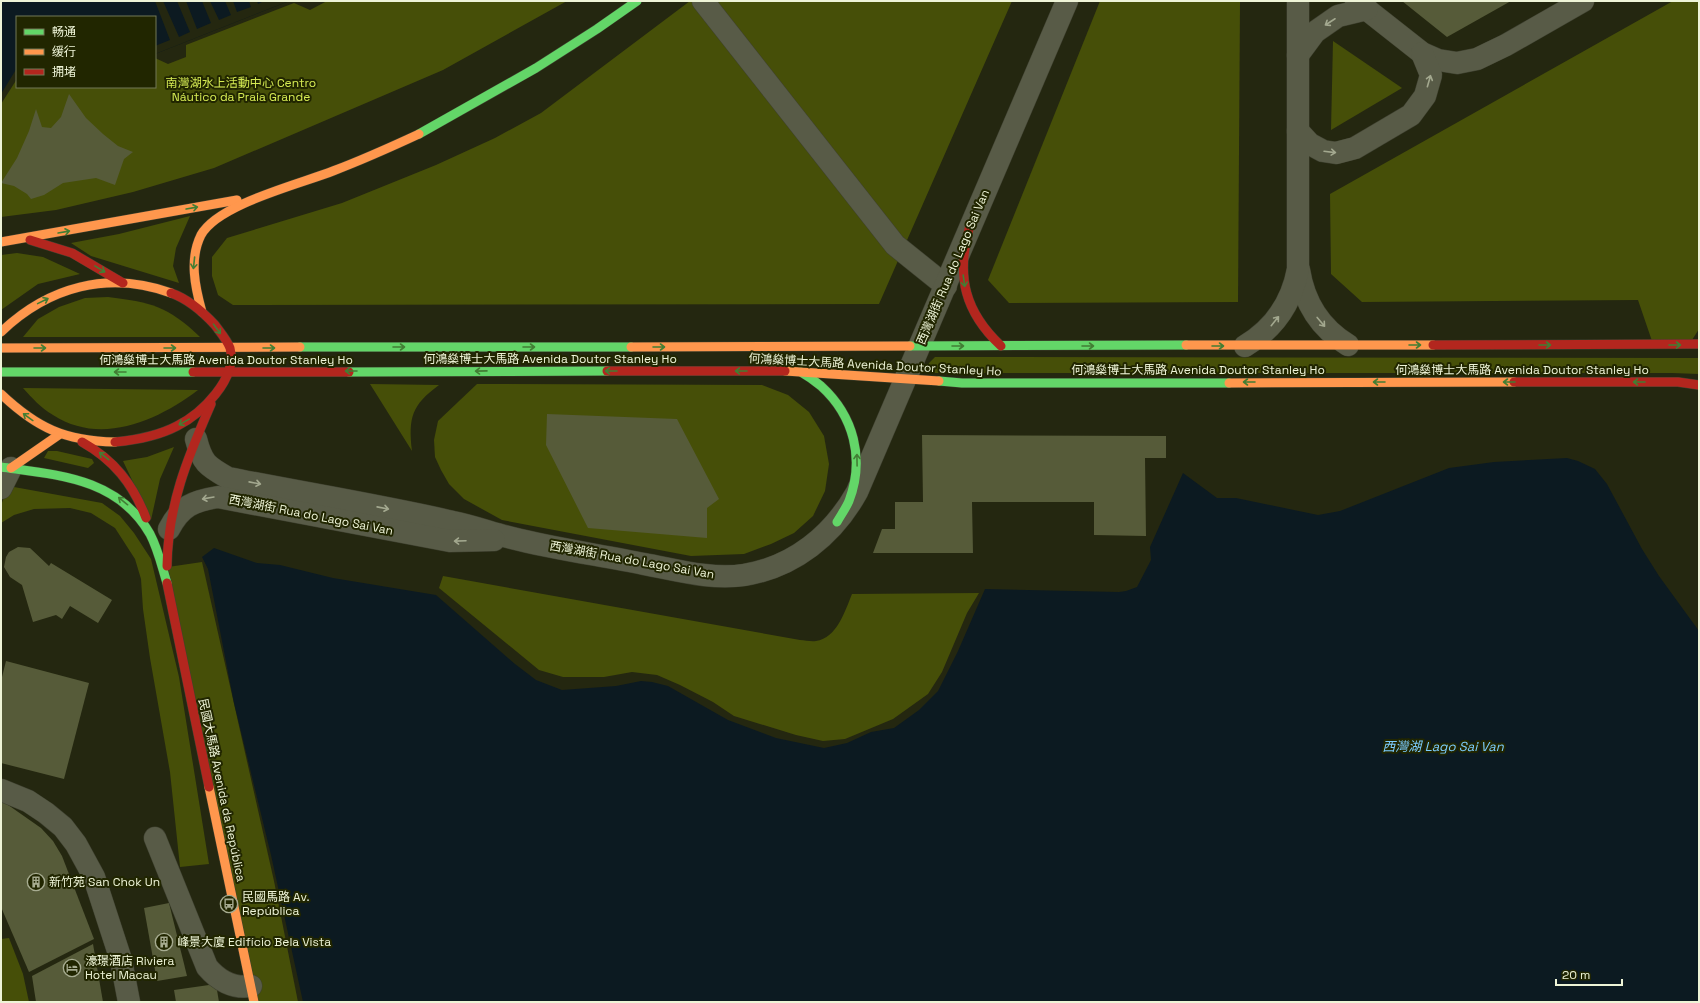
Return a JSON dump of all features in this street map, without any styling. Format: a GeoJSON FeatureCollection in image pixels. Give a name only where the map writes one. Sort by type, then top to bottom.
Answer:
{"type":"FeatureCollection","features":[{"type":"Feature","properties":{"kind":"main road"},"geometry":{"type":"LineString","coordinates":[[202,312],[196,290],[193,265],[201,236],[208,225],[229,210],[268,194],[315,179],[421,133],[518,79],[597,30],[637,1]]}},
{"type":"Feature","properties":{"kind":"main road"},"geometry":{"type":"LineString","coordinates":[[1,242],[25,239],[268,194]]}},
{"type":"Feature","properties":{"kind":"main road"},"geometry":{"type":"LineString","coordinates":[[969,229],[964,246],[962,262],[963,280],[967,296],[977,319],[987,333],[1002,346]]}},
{"type":"Feature","properties":{"kind":"main road"},"geometry":{"type":"LineString","coordinates":[[25,239],[72,253],[123,283]]}},
{"type":"Feature","properties":{"kind":"main road"},"geometry":{"type":"LineString","coordinates":[[1,332],[35,305],[62,291],[87,285],[123,283],[156,288],[173,293],[188,301],[216,326],[230,348],[229,372],[214,397],[189,420],[166,432],[135,440],[106,442],[75,439]]}},
{"type":"Feature","properties":{"kind":"main road","name":"何鴻燊博士大馬路 Avenida Doutor Stanley Ho"},"geometry":{"type":"LineString","coordinates":[[1,348],[1699,344]]}},
{"type":"Feature","properties":{"kind":"main road"},"geometry":{"type":"LineString","coordinates":[[800,371],[821,384],[837,401],[849,422],[854,438],[857,462],[854,486],[849,502],[837,522]]}},
{"type":"Feature","properties":{"kind":"main road","name":"何鴻燊博士大馬路 Avenida Doutor Stanley Ho"},"geometry":{"type":"LineString","coordinates":[[1,372],[800,371],[962,382],[1678,382],[1699,386]]}},
{"type":"Feature","properties":{"kind":"main road"},"geometry":{"type":"LineString","coordinates":[[1,394],[35,422],[60,434],[75,439],[104,456],[128,480],[142,506],[156,549]]}},
{"type":"Feature","properties":{"kind":"main road","name":"民國大馬路 Avenida da República"},"geometry":{"type":"LineString","coordinates":[[167,583],[166,561],[169,529],[178,485],[214,397]]}},
{"type":"Feature","properties":{"kind":"main road"},"geometry":{"type":"LineString","coordinates":[[6,468],[60,434]]}},
{"type":"Feature","properties":{"kind":"main road","name":"民國大馬路 Avenida da República"},"geometry":{"type":"LineString","coordinates":[[6,468],[77,479],[109,491],[123,500],[135,512],[150,534],[167,583],[252,994]]}},
{"type":"Feature","properties":{"kind":"street"},"geometry":{"type":"LineString","coordinates":[[703,1],[896,245],[946,286]]}},
{"type":"Feature","properties":{"kind":"street","name":"西灣湖街 Rua do Lago Sai Van"},"geometry":{"type":"LineString","coordinates":[[196,439],[200,456],[212,469],[228,478],[454,522],[513,539],[698,574],[734,576],[757,572],[791,560],[816,543],[837,522],[857,492],[1067,1]]}},
{"type":"Feature","properties":{"kind":"street"},"geometry":{"type":"LineString","coordinates":[[1298,1],[1298,260],[1302,287],[1312,310],[1328,330],[1348,345]]}},
{"type":"Feature","properties":{"kind":"street"},"geometry":{"type":"LineString","coordinates":[[1298,55],[1315,32],[1338,16],[1361,5],[1422,52],[1438,60],[1457,63],[1477,59],[1506,45],[1583,1]]}},
{"type":"Feature","properties":{"kind":"street"},"geometry":{"type":"LineString","coordinates":[[1298,131],[1310,144],[1323,151],[1336,153],[1355,148],[1411,115],[1425,96],[1431,75],[1422,52]]}},
{"type":"Feature","properties":{"kind":"street"},"geometry":{"type":"LineString","coordinates":[[1245,346],[1270,326],[1285,307],[1294,284],[1298,260]]}},
{"type":"Feature","properties":{"kind":"street"},"geometry":{"type":"LineString","coordinates":[[1,488],[6,468]]}},
{"type":"Feature","properties":{"kind":"street","name":"西灣湖街 Rua do Lago Sai Van"},"geometry":{"type":"LineString","coordinates":[[169,529],[174,518],[184,508],[200,500],[218,497],[450,541],[513,539]]}},
{"type":"Feature","properties":{"kind":"street"},"geometry":{"type":"LineString","coordinates":[[1,790],[28,801],[46,813],[63,827],[76,844],[94,877],[121,960],[128,1002]]}},
{"type":"Feature","properties":{"kind":"street"},"geometry":{"type":"LineString","coordinates":[[154,838],[207,967],[224,982],[239,986],[252,994]]}},
{"type":"Feature","properties":{"kind":"green space","name":"南灣湖水上活動中心 Centro Náutico da Praia Grande"},"geometry":{"type":"Polygon","coordinates":[[[327,1],[567,1],[443,70],[214,168],[133,192],[56,210],[1,217],[1,104],[16,81],[16,88],[156,88],[156,58],[168,64],[186,57],[186,45],[294,3],[310,10],[327,1]]]}},
{"type":"Feature","properties":{"kind":"green space"},"geometry":{"type":"Polygon","coordinates":[[[690,1],[1012,1],[879,304],[233,305],[218,295],[212,276],[212,257],[227,238],[342,203],[436,165],[495,138],[541,113],[690,1]]]}},
{"type":"Feature","properties":{"kind":"green space"},"geometry":{"type":"Polygon","coordinates":[[[1100,1],[1240,1],[1238,302],[1009,303],[988,280],[1100,1]]]}},
{"type":"Feature","properties":{"kind":"green space"},"geometry":{"type":"Polygon","coordinates":[[[1673,1],[1699,1],[1699,329],[1692,340],[1652,341],[1638,300],[1362,302],[1331,274],[1330,194],[1673,1]]]}},
{"type":"Feature","properties":{"kind":"green space"},"geometry":{"type":"Polygon","coordinates":[[[1333,41],[1402,88],[1331,130],[1333,41]]]}},
{"type":"Feature","properties":{"kind":"green space"},"geometry":{"type":"Polygon","coordinates":[[[190,216],[176,248],[173,266],[179,283],[91,256],[71,243],[119,234],[190,216]]]}},
{"type":"Feature","properties":{"kind":"green space"},"geometry":{"type":"Polygon","coordinates":[[[17,253],[43,257],[80,274],[38,284],[1,310],[1,255],[17,253]]]}},
{"type":"Feature","properties":{"kind":"green space"},"geometry":{"type":"Polygon","coordinates":[[[108,297],[136,301],[158,307],[178,318],[200,337],[23,337],[38,319],[59,307],[85,298],[108,297]]]}},
{"type":"Feature","properties":{"kind":"green space"},"geometry":{"type":"Polygon","coordinates":[[[935,357],[1699,358],[1699,374],[930,373],[927,368],[929,363],[935,357]]]}},
{"type":"Feature","properties":{"kind":"green space"},"geometry":{"type":"Polygon","coordinates":[[[370,384],[439,385],[423,399],[414,413],[411,429],[412,451],[370,384]]]}},
{"type":"Feature","properties":{"kind":"green space"},"geometry":{"type":"Polygon","coordinates":[[[477,384],[762,385],[788,395],[809,412],[824,436],[829,464],[825,491],[813,516],[794,533],[771,544],[744,554],[691,556],[502,520],[464,499],[449,484],[435,457],[434,440],[438,421],[477,384]]]}},
{"type":"Feature","properties":{"kind":"green space"},"geometry":{"type":"Polygon","coordinates":[[[23,388],[198,390],[165,411],[147,420],[128,426],[109,429],[90,429],[71,424],[53,415],[33,399],[23,388]]]}},
{"type":"Feature","properties":{"kind":"green space"},"geometry":{"type":"Polygon","coordinates":[[[174,447],[160,479],[151,520],[123,461],[147,457],[174,447]]]}},
{"type":"Feature","properties":{"kind":"green space"},"geometry":{"type":"Polygon","coordinates":[[[48,451],[57,451],[92,459],[94,463],[88,468],[44,458],[48,451]]]}},
{"type":"Feature","properties":{"kind":"green space"},"geometry":{"type":"Polygon","coordinates":[[[14,487],[102,503],[120,516],[134,533],[151,559],[179,677],[209,864],[180,867],[170,772],[150,658],[143,609],[141,579],[135,559],[115,528],[91,513],[70,508],[34,509],[14,515],[1,523],[2,502],[6,494],[14,487]]]}},
{"type":"Feature","properties":{"kind":"green space"},"geometry":{"type":"Polygon","coordinates":[[[202,562],[274,881],[298,1002],[256,1002],[168,567],[202,562]]]}},
{"type":"Feature","properties":{"kind":"green space"},"geometry":{"type":"Polygon","coordinates":[[[443,576],[812,641],[823,639],[830,635],[843,616],[852,594],[979,593],[967,613],[942,672],[928,694],[893,719],[845,739],[823,741],[796,735],[734,716],[713,702],[657,675],[632,672],[604,677],[563,677],[539,670],[439,588],[443,576]]]}},
{"type":"Feature","properties":{"kind":"green space"},"geometry":{"type":"Polygon","coordinates":[[[9,938],[23,974],[29,1002],[1,1002],[1,939],[9,938]]]}},
{"type":"Feature","properties":{"kind":"water"},"geometry":{"type":"Polygon","coordinates":[[[1,1],[289,1],[156,54],[156,16],[16,16],[16,70],[1,94],[1,1]]]}},
{"type":"Feature","properties":{"kind":"water","name":"西灣湖 Lago Sai Van"},"geometry":{"type":"Polygon","coordinates":[[[1567,458],[1578,461],[1595,469],[1607,484],[1642,549],[1659,576],[1699,631],[1699,1002],[303,1002],[271,855],[234,703],[208,569],[202,557],[214,548],[257,563],[280,565],[333,578],[436,595],[515,664],[536,680],[562,690],[616,686],[641,681],[652,682],[668,686],[728,720],[776,738],[824,748],[847,743],[871,732],[894,728],[919,710],[938,691],[958,651],[985,589],[1119,592],[1137,587],[1151,560],[1150,547],[1183,473],[1217,498],[1236,498],[1318,515],[1340,511],[1449,468],[1494,462],[1567,458]]]}},
{"type":"Feature","properties":{"kind":"pier"},"geometry":{"type":"Polygon","coordinates":[[[155,1],[163,1],[179,37],[190,32],[177,1],[186,1],[197,29],[211,23],[202,1],[210,1],[219,20],[231,15],[225,1],[233,1],[237,12],[251,7],[249,1],[257,1],[258,4],[264,1],[289,1],[156,54],[156,46],[170,40],[155,1]]]}},
{"type":"Feature","properties":{"kind":"building"},"geometry":{"type":"Polygon","coordinates":[[[1402,1],[1511,1],[1447,37],[1402,1]]]}},
{"type":"Feature","properties":{"kind":"building"},"geometry":{"type":"Polygon","coordinates":[[[69,94],[86,118],[103,134],[118,146],[133,152],[124,159],[115,185],[96,178],[63,183],[44,195],[31,199],[27,194],[14,186],[1,183],[17,158],[29,131],[36,109],[42,127],[51,128],[61,117],[69,94]]]}},
{"type":"Feature","properties":{"kind":"building"},"geometry":{"type":"Polygon","coordinates":[[[547,414],[677,419],[719,499],[707,508],[707,538],[588,528],[546,445],[547,414]]]}},
{"type":"Feature","properties":{"kind":"building"},"geometry":{"type":"Polygon","coordinates":[[[922,435],[1166,436],[1166,458],[1145,458],[1146,536],[1094,535],[1094,502],[972,502],[973,553],[873,553],[882,529],[895,529],[895,502],[923,502],[922,435]]]}},
{"type":"Feature","properties":{"kind":"building"},"geometry":{"type":"Polygon","coordinates":[[[18,547],[30,548],[49,566],[51,563],[112,600],[98,623],[70,606],[62,619],[56,615],[33,622],[22,585],[10,577],[4,567],[6,557],[9,552],[18,547]]]}},
{"type":"Feature","properties":{"kind":"building"},"geometry":{"type":"Polygon","coordinates":[[[6,661],[89,683],[64,779],[1,763],[1,681],[6,661]]]}},
{"type":"Feature","properties":{"kind":"building","name":"新竹苑 San Chok Un"},"geometry":{"type":"Polygon","coordinates":[[[1,800],[41,828],[53,841],[62,856],[94,939],[29,972],[1,907],[1,800]]]}},
{"type":"Feature","properties":{"kind":"building","name":"峰景大廈 Edifício Bela Vista"},"geometry":{"type":"Polygon","coordinates":[[[169,903],[187,976],[157,981],[144,908],[169,903]]]}},
{"type":"Feature","properties":{"kind":"building","name":"濠璟酒店 Riviera Hotel Macau"},"geometry":{"type":"Polygon","coordinates":[[[93,944],[103,1002],[36,1002],[32,976],[93,944]]]}},
{"type":"Feature","properties":{"kind":"building","name":"峰景大廈 Edifício Bela Vista"},"geometry":{"type":"Polygon","coordinates":[[[216,984],[219,1002],[176,1002],[174,990],[216,984]]]}},
{"type":"Feature","properties":{"kind":"traffic: fast"},"geometry":{"type":"LineString","coordinates":[[419,134],[536,68],[597,29],[637,1]]}},
{"type":"Feature","properties":{"kind":"traffic: fast"},"geometry":{"type":"LineString","coordinates":[[910,346],[1186,345]]}},
{"type":"Feature","properties":{"kind":"traffic: fast"},"geometry":{"type":"LineString","coordinates":[[300,347],[631,347]]}},
{"type":"Feature","properties":{"kind":"traffic: fast"},"geometry":{"type":"LineString","coordinates":[[349,372],[607,371]]}},
{"type":"Feature","properties":{"kind":"traffic: fast"},"geometry":{"type":"LineString","coordinates":[[1,372],[193,372]]}},
{"type":"Feature","properties":{"kind":"traffic: fast"},"geometry":{"type":"LineString","coordinates":[[801,372],[821,386],[832,398],[842,411],[849,424],[853,439],[856,454],[854,485],[849,501],[837,522]]}},
{"type":"Feature","properties":{"kind":"traffic: fast"},"geometry":{"type":"LineString","coordinates":[[939,381],[962,383],[1229,383]]}},
{"type":"Feature","properties":{"kind":"traffic: fast"},"geometry":{"type":"LineString","coordinates":[[1,467],[44,473],[85,482],[104,490],[121,501],[137,515],[150,534],[158,552],[167,583]]}},
{"type":"Feature","properties":{"kind":"traffic: slow"},"geometry":{"type":"LineString","coordinates":[[202,312],[195,283],[194,263],[197,244],[201,235],[210,224],[224,214],[261,196],[344,167],[419,134]]}},
{"type":"Feature","properties":{"kind":"traffic: slow"},"geometry":{"type":"LineString","coordinates":[[1,242],[237,200]]}},
{"type":"Feature","properties":{"kind":"traffic: slow"},"geometry":{"type":"LineString","coordinates":[[1,332],[19,316],[39,304],[59,294],[80,287],[102,283],[124,283],[148,286],[171,293]]}},
{"type":"Feature","properties":{"kind":"traffic: slow"},"geometry":{"type":"LineString","coordinates":[[1186,345],[1433,345]]}},
{"type":"Feature","properties":{"kind":"traffic: slow"},"geometry":{"type":"LineString","coordinates":[[631,347],[910,346]]}},
{"type":"Feature","properties":{"kind":"traffic: slow"},"geometry":{"type":"LineString","coordinates":[[1,348],[300,347]]}},
{"type":"Feature","properties":{"kind":"traffic: slow"},"geometry":{"type":"LineString","coordinates":[[785,371],[939,381]]}},
{"type":"Feature","properties":{"kind":"traffic: slow"},"geometry":{"type":"LineString","coordinates":[[1229,383],[1514,382]]}},
{"type":"Feature","properties":{"kind":"traffic: slow"},"geometry":{"type":"LineString","coordinates":[[1,394],[27,416],[53,430],[81,439],[115,442]]}},
{"type":"Feature","properties":{"kind":"traffic: slow"},"geometry":{"type":"LineString","coordinates":[[11,468],[60,434]]}},
{"type":"Feature","properties":{"kind":"traffic: slow"},"geometry":{"type":"LineString","coordinates":[[209,787],[254,1002]]}},
{"type":"Feature","properties":{"kind":"traffic: jam"},"geometry":{"type":"LineString","coordinates":[[969,229],[963,263],[967,293],[979,320],[1001,346]]}},
{"type":"Feature","properties":{"kind":"traffic: jam"},"geometry":{"type":"LineString","coordinates":[[30,240],[72,253],[123,283]]}},
{"type":"Feature","properties":{"kind":"traffic: jam"},"geometry":{"type":"LineString","coordinates":[[115,442],[155,435],[177,426],[197,413],[216,394],[228,372],[231,360],[230,348],[221,333],[215,325],[195,306],[171,293]]}},
{"type":"Feature","properties":{"kind":"traffic: jam"},"geometry":{"type":"LineString","coordinates":[[1433,345],[1699,344]]}},
{"type":"Feature","properties":{"kind":"traffic: jam"},"geometry":{"type":"LineString","coordinates":[[607,371],[785,371]]}},
{"type":"Feature","properties":{"kind":"traffic: jam"},"geometry":{"type":"LineString","coordinates":[[193,372],[349,372]]}},
{"type":"Feature","properties":{"kind":"traffic: jam"},"geometry":{"type":"LineString","coordinates":[[1514,382],[1678,382],[1699,385]]}},
{"type":"Feature","properties":{"kind":"traffic: jam"},"geometry":{"type":"LineString","coordinates":[[167,566],[171,523],[180,483],[194,444],[211,404]]}},
{"type":"Feature","properties":{"kind":"traffic: jam"},"geometry":{"type":"LineString","coordinates":[[82,442],[104,457],[121,474],[135,494],[146,518]]}},
{"type":"Feature","properties":{"kind":"traffic: jam"},"geometry":{"type":"LineString","coordinates":[[167,583],[209,787]]}},
{"type":"Feature","properties":{"kind":"place","name":"新竹苑 San Chok Un"},"geometry":{"type":"Point","coordinates":[36,882]}},
{"type":"Feature","properties":{"kind":"place","name":"民國馬路 Av. República"},"geometry":{"type":"Point","coordinates":[229,904]}},
{"type":"Feature","properties":{"kind":"place","name":"峰景大廈 Edifício Bela Vista"},"geometry":{"type":"Point","coordinates":[164,942]}},
{"type":"Feature","properties":{"kind":"place","name":"濠璟酒店 Riviera Hotel Macau"},"geometry":{"type":"Point","coordinates":[72,968]}}]}
